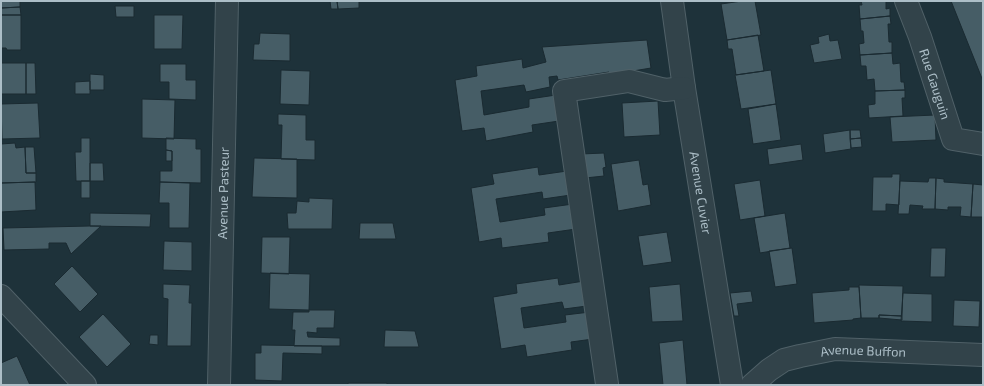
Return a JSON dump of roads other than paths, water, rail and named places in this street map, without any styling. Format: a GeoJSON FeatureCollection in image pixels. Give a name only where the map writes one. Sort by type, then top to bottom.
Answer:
{"type":"FeatureCollection","features":[{"type":"Feature","properties":{"kind":"street","name":"Avenue Pasteur"},"geometry":{"type":"LineString","coordinates":[[219,385],[227,1]]}},
{"type":"Feature","properties":{"kind":"street","name":"Avenue Cuvier"},"geometry":{"type":"LineString","coordinates":[[672,1],[684,88],[732,385]]}},
{"type":"Feature","properties":{"kind":"street","name":"Rue Gauguin"},"geometry":{"type":"LineString","coordinates":[[906,1],[922,44],[953,139],[983,144]]}},
{"type":"Feature","properties":{"kind":"street"},"geometry":{"type":"LineString","coordinates":[[607,384],[564,91],[629,81],[666,90],[684,88]]}},
{"type":"Feature","properties":{"kind":"street"},"geometry":{"type":"LineString","coordinates":[[1,296],[85,385]]}},
{"type":"Feature","properties":{"kind":"street","name":"Avenue Buffon"},"geometry":{"type":"LineString","coordinates":[[752,385],[769,370],[784,360],[835,349],[983,355]]}}]}
